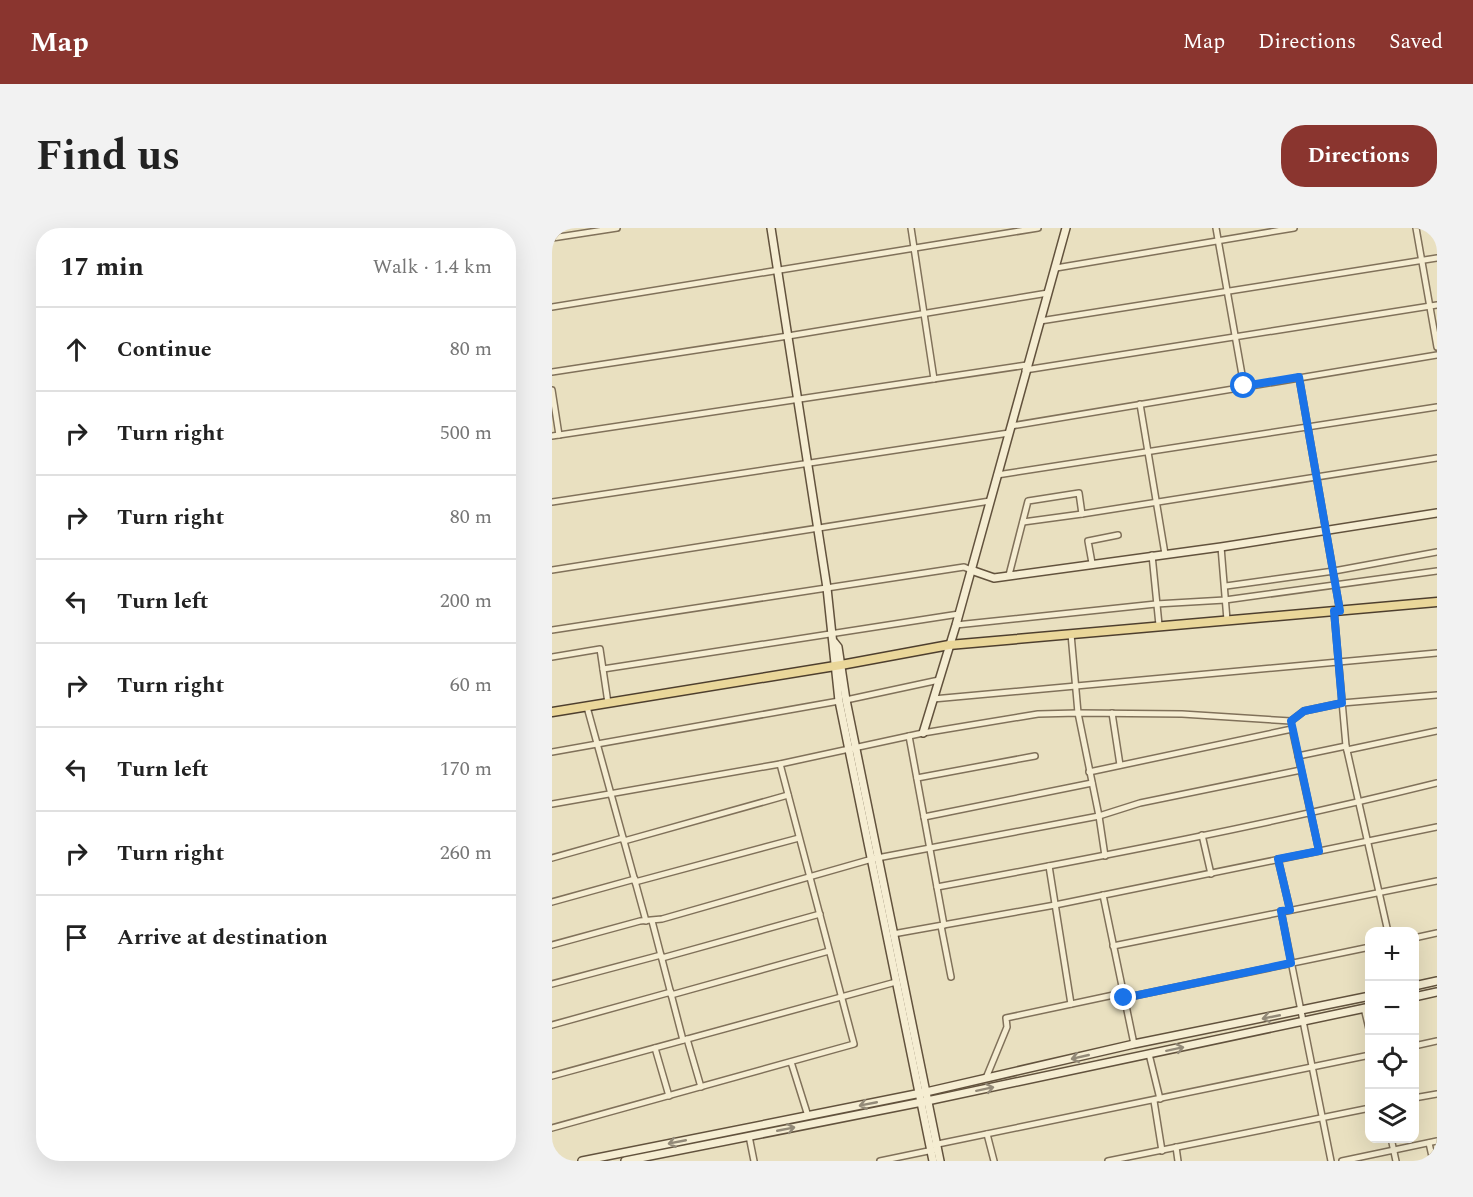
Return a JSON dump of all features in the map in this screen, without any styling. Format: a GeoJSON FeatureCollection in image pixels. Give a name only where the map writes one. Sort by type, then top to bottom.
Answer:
{"type":"FeatureCollection","features":[{"type":"Feature","properties":{"kind":"main road"},"geometry":{"type":"LineString","coordinates":[[771,228],[827,588],[834,642],[832,648],[838,665],[842,701],[875,859],[896,982],[934,1147],[940,1161]]}},
{"type":"Feature","properties":{"kind":"main road"},"geometry":{"type":"LineString","coordinates":[[923,733],[959,614],[1066,228]]}},
{"type":"Feature","properties":{"kind":"main road"},"geometry":{"type":"LineString","coordinates":[[971,570],[994,578],[1221,547],[1437,513]]}},
{"type":"Feature","properties":{"kind":"main road"},"geometry":{"type":"LineString","coordinates":[[552,712],[949,645],[1437,602]]}},
{"type":"Feature","properties":{"kind":"main road"},"geometry":{"type":"LineString","coordinates":[[875,859],[894,934],[922,1093]]}},
{"type":"Feature","properties":{"kind":"main road"},"geometry":{"type":"LineString","coordinates":[[1419,985],[1437,981]]}},
{"type":"Feature","properties":{"kind":"main road"},"geometry":{"type":"LineString","coordinates":[[1419,996],[1437,992]]}},
{"type":"Feature","properties":{"kind":"main road"},"geometry":{"type":"LineString","coordinates":[[582,1161],[922,1093],[1134,1044],[1365,997]]}},
{"type":"Feature","properties":{"kind":"main road"},"geometry":{"type":"LineString","coordinates":[[625,1161],[924,1102],[1365,1007]]}},
{"type":"Feature","properties":{"kind":"main road"},"geometry":{"type":"LineString","coordinates":[[933,1161],[934,1147]]}},
{"type":"Feature","properties":{"kind":"street"},"geometry":{"type":"LineString","coordinates":[[552,238],[617,228]]}},
{"type":"Feature","properties":{"kind":"street"},"geometry":{"type":"LineString","coordinates":[[911,228],[934,379]]}},
{"type":"Feature","properties":{"kind":"street"},"geometry":{"type":"LineString","coordinates":[[552,307],[1038,228]]}},
{"type":"Feature","properties":{"kind":"street"},"geometry":{"type":"LineString","coordinates":[[1216,228],[1244,386]]}},
{"type":"Feature","properties":{"kind":"street"},"geometry":{"type":"LineString","coordinates":[[1056,268],[1294,228]]}},
{"type":"Feature","properties":{"kind":"street"},"geometry":{"type":"LineString","coordinates":[[1416,228],[1437,347]]}},
{"type":"Feature","properties":{"kind":"street"},"geometry":{"type":"LineString","coordinates":[[1041,321],[1437,258]]}},
{"type":"Feature","properties":{"kind":"street"},"geometry":{"type":"LineString","coordinates":[[552,372],[1048,293]]}},
{"type":"Feature","properties":{"kind":"street"},"geometry":{"type":"LineString","coordinates":[[552,436],[934,379],[1236,338],[1437,305]]}},
{"type":"Feature","properties":{"kind":"street"},"geometry":{"type":"LineString","coordinates":[[552,502],[807,464],[1244,386],[1437,355]]}},
{"type":"Feature","properties":{"kind":"street"},"geometry":{"type":"LineString","coordinates":[[1299,377],[1334,571],[1347,748],[1387,927]]}},
{"type":"Feature","properties":{"kind":"street"},"geometry":{"type":"LineString","coordinates":[[552,390],[559,435]]}},
{"type":"Feature","properties":{"kind":"street"},"geometry":{"type":"LineString","coordinates":[[1140,404],[1165,554]]}},
{"type":"Feature","properties":{"kind":"street"},"geometry":{"type":"LineString","coordinates":[[997,475],[1437,407]]}},
{"type":"Feature","properties":{"kind":"street"},"geometry":{"type":"LineString","coordinates":[[1023,522],[1437,458]]}},
{"type":"Feature","properties":{"kind":"street"},"geometry":{"type":"LineString","coordinates":[[1009,575],[1028,501],[1079,493],[1082,514]]}},
{"type":"Feature","properties":{"kind":"street"},"geometry":{"type":"LineString","coordinates":[[552,570],[990,501]]}},
{"type":"Feature","properties":{"kind":"street"},"geometry":{"type":"LineString","coordinates":[[1092,564],[1088,541],[1118,535]]}},
{"type":"Feature","properties":{"kind":"street"},"geometry":{"type":"LineString","coordinates":[[1221,547],[1227,620]]}},
{"type":"Feature","properties":{"kind":"street"},"geometry":{"type":"LineString","coordinates":[[1226,586],[1334,571],[1437,552]]}},
{"type":"Feature","properties":{"kind":"street"},"geometry":{"type":"LineString","coordinates":[[1152,555],[1159,625]]}},
{"type":"Feature","properties":{"kind":"street"},"geometry":{"type":"LineString","coordinates":[[552,630],[964,567],[971,570]]}},
{"type":"Feature","properties":{"kind":"street"},"geometry":{"type":"LineString","coordinates":[[956,624],[1156,604],[1226,600],[1437,572]]}},
{"type":"Feature","properties":{"kind":"street"},"geometry":{"type":"LineString","coordinates":[[603,669],[959,614]]}},
{"type":"Feature","properties":{"kind":"street"},"geometry":{"type":"LineString","coordinates":[[1071,634],[1078,713],[1105,856]]}},
{"type":"Feature","properties":{"kind":"street"},"geometry":{"type":"LineString","coordinates":[[552,657],[600,649],[608,703]]}},
{"type":"Feature","properties":{"kind":"street"},"geometry":{"type":"LineString","coordinates":[[933,699],[1437,653]]}},
{"type":"Feature","properties":{"kind":"street"},"geometry":{"type":"LineString","coordinates":[[552,752],[842,701],[939,680]]}},
{"type":"Feature","properties":{"kind":"street"},"geometry":{"type":"LineString","coordinates":[[552,804],[780,764],[923,733],[1038,714],[1182,714],[1291,721],[1304,711],[1342,703],[1437,695]]}},
{"type":"Feature","properties":{"kind":"street"},"geometry":{"type":"LineString","coordinates":[[586,707],[635,881],[661,956],[700,1087]]}},
{"type":"Feature","properties":{"kind":"street"},"geometry":{"type":"LineString","coordinates":[[1112,713],[1120,765]]}},
{"type":"Feature","properties":{"kind":"street"},"geometry":{"type":"LineString","coordinates":[[1291,721],[1319,851]]}},
{"type":"Feature","properties":{"kind":"street"},"geometry":{"type":"LineString","coordinates":[[1089,772],[1292,729]]}},
{"type":"Feature","properties":{"kind":"street"},"geometry":{"type":"LineString","coordinates":[[1298,756],[1437,731]]}},
{"type":"Feature","properties":{"kind":"street"},"geometry":{"type":"LineString","coordinates":[[909,736],[951,977]]}},
{"type":"Feature","properties":{"kind":"street"},"geometry":{"type":"LineString","coordinates":[[917,778],[1035,756]]}},
{"type":"Feature","properties":{"kind":"street"},"geometry":{"type":"LineString","coordinates":[[552,1128],[854,1044],[780,764]]}},
{"type":"Feature","properties":{"kind":"street"},"geometry":{"type":"LineString","coordinates":[[552,945],[649,921],[662,920],[875,859],[1099,816],[1140,803],[1300,770]]}},
{"type":"Feature","properties":{"kind":"street"},"geometry":{"type":"LineString","coordinates":[[924,817],[1092,783]]}},
{"type":"Feature","properties":{"kind":"street"},"geometry":{"type":"LineString","coordinates":[[937,887],[1105,856],[1310,813],[1437,783]]}},
{"type":"Feature","properties":{"kind":"street"},"geometry":{"type":"LineString","coordinates":[[552,858],[788,795]]}},
{"type":"Feature","properties":{"kind":"street"},"geometry":{"type":"LineString","coordinates":[[894,934],[1055,905],[1437,827]]}},
{"type":"Feature","properties":{"kind":"street"},"geometry":{"type":"LineString","coordinates":[[1203,835],[1211,874]]}},
{"type":"Feature","properties":{"kind":"street"},"geometry":{"type":"LineString","coordinates":[[552,902],[799,838]]}},
{"type":"Feature","properties":{"kind":"street"},"geometry":{"type":"LineString","coordinates":[[1278,859],[1290,910]]}},
{"type":"Feature","properties":{"kind":"street"},"geometry":{"type":"LineString","coordinates":[[1049,866],[1071,1004]]}},
{"type":"Feature","properties":{"kind":"street"},"geometry":{"type":"LineString","coordinates":[[1113,946],[1437,881]]}},
{"type":"Feature","properties":{"kind":"street"},"geometry":{"type":"LineString","coordinates":[[1103,895],[1134,1044]]}},
{"type":"Feature","properties":{"kind":"street"},"geometry":{"type":"LineString","coordinates":[[1281,911],[1331,1161]]}},
{"type":"Feature","properties":{"kind":"street"},"geometry":{"type":"LineString","coordinates":[[552,984],[820,914]]}},
{"type":"Feature","properties":{"kind":"street"},"geometry":{"type":"LineString","coordinates":[[1419,937],[1437,933]]}},
{"type":"Feature","properties":{"kind":"street"},"geometry":{"type":"LineString","coordinates":[[986,1078],[1007,1028],[1006,1018],[1365,948]]}},
{"type":"Feature","properties":{"kind":"street"},"geometry":{"type":"LineString","coordinates":[[552,1025],[829,951]]}},
{"type":"Feature","properties":{"kind":"street"},"geometry":{"type":"LineString","coordinates":[[552,1076],[896,982]]}},
{"type":"Feature","properties":{"kind":"street"},"geometry":{"type":"LineString","coordinates":[[1419,1045],[1437,1041]]}},
{"type":"Feature","properties":{"kind":"street"},"geometry":{"type":"LineString","coordinates":[[655,1048],[669,1096]]}},
{"type":"Feature","properties":{"kind":"street"},"geometry":{"type":"LineString","coordinates":[[1149,1054],[1162,1150]]}},
{"type":"Feature","properties":{"kind":"street"},"geometry":{"type":"LineString","coordinates":[[880,1161],[987,1134],[1365,1056]]}},
{"type":"Feature","properties":{"kind":"street"},"geometry":{"type":"LineString","coordinates":[[791,1062],[808,1116]]}},
{"type":"Feature","properties":{"kind":"street"},"geometry":{"type":"LineString","coordinates":[[1419,1097],[1437,1094]]}},
{"type":"Feature","properties":{"kind":"street"},"geometry":{"type":"LineString","coordinates":[[1108,1161],[1365,1109]]}},
{"type":"Feature","properties":{"kind":"street"},"geometry":{"type":"LineString","coordinates":[[987,1134],[994,1161]]}},
{"type":"Feature","properties":{"kind":"street"},"geometry":{"type":"LineString","coordinates":[[749,1136],[754,1161]]}},
{"type":"Feature","properties":{"kind":"street"},"geometry":{"type":"LineString","coordinates":[[1342,1161],[1437,1141]]}},
{"type":"Feature","properties":{"kind":"street"},"geometry":{"type":"LineString","coordinates":[[1392,1143],[1396,1161]]}},
{"type":"Feature","properties":{"kind":"street"},"geometry":{"type":"LineString","coordinates":[[1429,1143],[1433,1161]]}},
{"type":"Feature","properties":{"kind":"street"},"geometry":{"type":"LineString","coordinates":[[1176,1147],[1178,1161]]}},
{"type":"Feature","properties":{"kind":"route"},"geometry":{"type":"LineString","coordinates":[[1124,998],[1291,963],[1281,911],[1290,910],[1278,859],[1319,851],[1291,721],[1304,711],[1342,703],[1334,611],[1340,611],[1334,571],[1299,377],[1244,386]]}}]}
